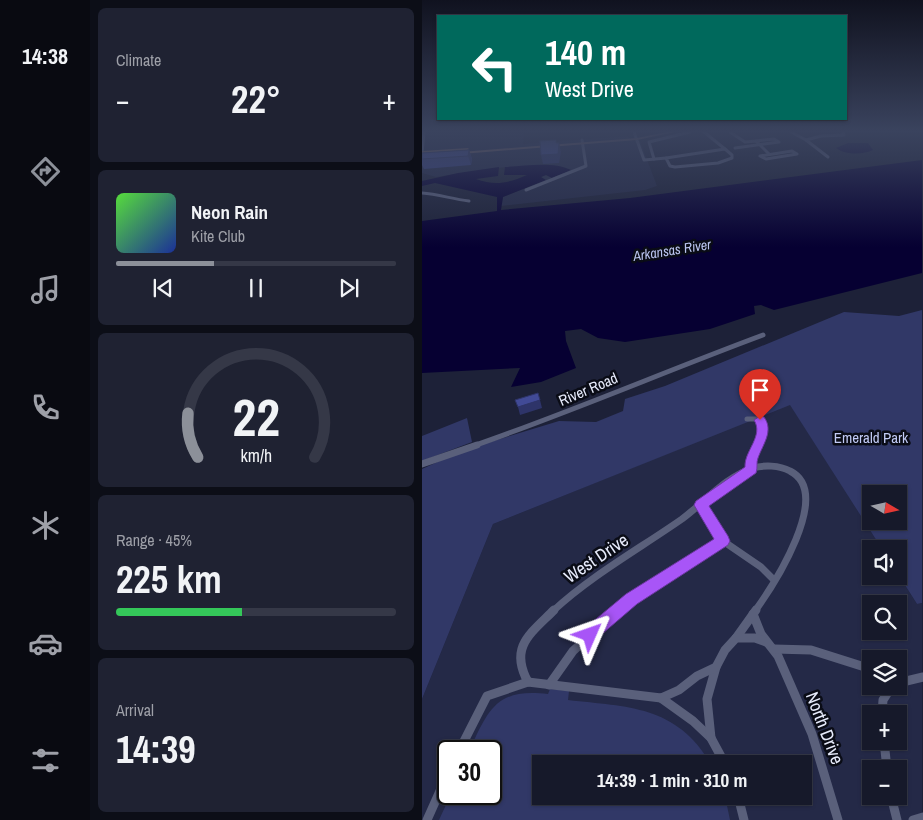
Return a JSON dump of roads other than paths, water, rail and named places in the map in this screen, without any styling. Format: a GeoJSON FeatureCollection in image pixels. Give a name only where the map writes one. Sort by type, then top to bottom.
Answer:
{"type":"FeatureCollection","features":[{"type":"Feature","properties":{"kind":"street"},"geometry":{"type":"LineString","coordinates":[[526,190],[575,170]]}},
{"type":"Feature","properties":{"kind":"street"},"geometry":{"type":"LineString","coordinates":[[422,193],[439,194],[449,199],[469,201]]}},
{"type":"Feature","properties":{"kind":"street","name":"River Road"},"geometry":{"type":"LineString","coordinates":[[422,464],[542,422],[681,365],[763,335]]}},
{"type":"Feature","properties":{"kind":"street"},"geometry":{"type":"LineString","coordinates":[[711,738],[707,699],[716,666],[725,650],[753,614],[774,580],[803,522],[807,494],[803,482],[788,470],[772,466],[751,469],[750,462],[761,439],[762,423],[758,419],[747,419]]}},
{"type":"Feature","properties":{"kind":"street","name":"West Drive"},"geometry":{"type":"LineString","coordinates":[[528,682],[519,659],[520,649],[546,617],[585,582],[658,536],[751,469]]}},
{"type":"Feature","properties":{"kind":"street"},"geometry":{"type":"LineString","coordinates":[[700,505],[723,541],[761,567],[774,580]]}},
{"type":"Feature","properties":{"kind":"street"},"geometry":{"type":"LineString","coordinates":[[550,685],[573,653],[619,608],[723,541]]}},
{"type":"Feature","properties":{"kind":"street","name":"North Drive"},"geometry":{"type":"LineString","coordinates":[[753,614],[766,642],[774,649],[815,743],[838,820]]}},
{"type":"Feature","properties":{"kind":"street"},"geometry":{"type":"LineString","coordinates":[[736,638],[755,638],[766,642]]}},
{"type":"Feature","properties":{"kind":"street"},"geometry":{"type":"LineString","coordinates":[[774,649],[794,648],[830,653],[862,665]]}},
{"type":"Feature","properties":{"kind":"street"},"geometry":{"type":"LineString","coordinates":[[660,698],[679,690],[696,676],[716,666]]}},
{"type":"Feature","properties":{"kind":"street"},"geometry":{"type":"LineString","coordinates":[[907,681],[922,677]]}},
{"type":"Feature","properties":{"kind":"street"},"geometry":{"type":"LineString","coordinates":[[465,740],[488,696],[511,686],[528,682],[660,698],[693,721],[711,738],[720,755]]}},
{"type":"Feature","properties":{"kind":"street"},"geometry":{"type":"LineString","coordinates":[[427,820],[437,798]]}},
{"type":"Feature","properties":{"kind":"street"},"geometry":{"type":"LineString","coordinates":[[740,805],[744,820]]}},
{"type":"Feature","properties":{"kind":"street"},"geometry":{"type":"LineString","coordinates":[[893,805],[897,820]]}},
{"type":"Feature","properties":{"kind":"street"},"geometry":{"type":"LineString","coordinates":[[914,820],[922,817]]}},
{"type":"Feature","properties":{"kind":"water","name":"Arkansas River"},"geometry":{"type":"Polygon","coordinates":[[[477,170],[499,170],[498,176],[476,179],[502,183],[527,175],[504,175],[505,170],[570,170],[552,178],[546,175],[541,177],[546,180],[503,197],[501,210],[630,198],[843,170],[922,170],[922,273],[774,310],[761,305],[754,306],[755,314],[710,329],[625,342],[598,338],[581,329],[565,331],[566,341],[576,368],[541,382],[511,387],[520,368],[422,373],[422,221],[497,211],[497,197],[435,183],[422,186],[422,181],[477,170]]]}},
{"type":"Feature","properties":{"kind":"park label","name":"Emerald Park"},"geometry":{"type":"Point","coordinates":[871,437]}}]}
